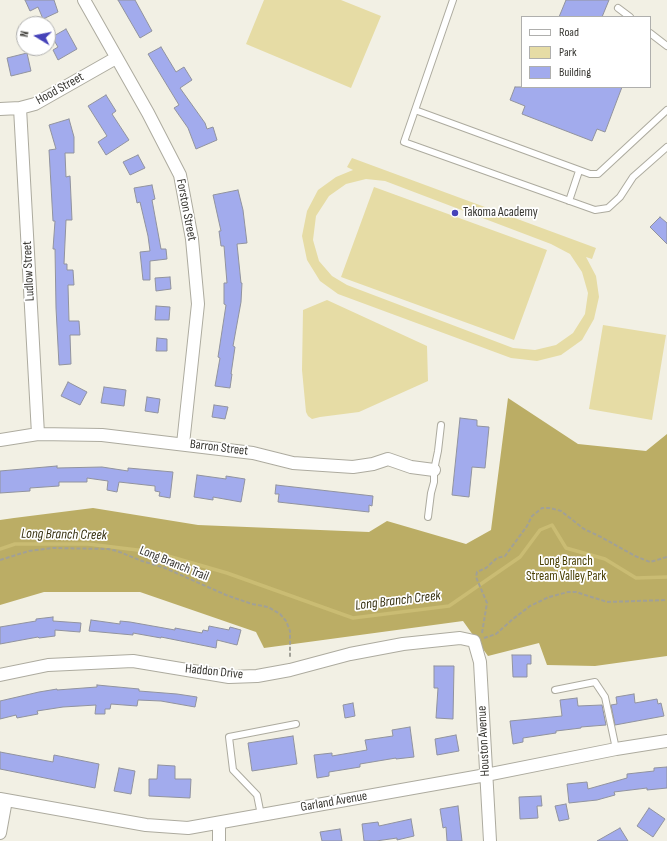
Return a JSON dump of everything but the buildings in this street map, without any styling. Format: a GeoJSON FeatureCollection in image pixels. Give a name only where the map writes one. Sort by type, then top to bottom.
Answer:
{"type":"FeatureCollection","features":[{"type":"Feature","properties":{"kind":"street","name":"Forston Street"},"geometry":{"type":"LineString","coordinates":[[84,0],[148,113],[180,175],[192,239],[198,304],[183,444]]}},
{"type":"Feature","properties":{"kind":"street","name":"Hood Street"},"geometry":{"type":"LineString","coordinates":[[0,109],[20,108],[34,104],[116,58]]}},
{"type":"Feature","properties":{"kind":"street","name":"Ludlow Street"},"geometry":{"type":"LineString","coordinates":[[20,108],[38,434]]}},
{"type":"Feature","properties":{"kind":"street","name":"Barron Street"},"geometry":{"type":"LineString","coordinates":[[0,440],[38,434],[102,435],[253,453],[293,463],[353,467],[373,464],[388,459],[411,467],[434,470]]}},
{"type":"Feature","properties":{"kind":"street","name":"Haddon Drive"},"geometry":{"type":"LineString","coordinates":[[0,675],[48,665],[133,661],[229,677],[257,676],[290,670],[350,654],[403,644],[460,638],[478,638]]}},
{"type":"Feature","properties":{"kind":"street","name":"Houston Avenue"},"geometry":{"type":"LineString","coordinates":[[478,638],[490,841]]}},
{"type":"Feature","properties":{"kind":"street","name":"Garland Avenue"},"geometry":{"type":"LineString","coordinates":[[3,800],[146,825],[188,828],[486,775],[616,749],[667,741]]}},
{"type":"Feature","properties":{"kind":"street"},"geometry":{"type":"LineString","coordinates":[[0,833],[3,800]]}},
{"type":"Feature","properties":{"kind":"street"},"geometry":{"type":"LineString","coordinates":[[219,823],[219,841]]}},
{"type":"Feature","properties":{"kind":"lane"},"geometry":{"type":"LineString","coordinates":[[453,0],[404,142],[595,210],[608,208],[620,197],[632,178],[667,147]]}},
{"type":"Feature","properties":{"kind":"lane"},"geometry":{"type":"LineString","coordinates":[[618,8],[629,16]]}},
{"type":"Feature","properties":{"kind":"lane"},"geometry":{"type":"LineString","coordinates":[[651,34],[667,46]]}},
{"type":"Feature","properties":{"kind":"lane"},"geometry":{"type":"LineString","coordinates":[[415,110],[590,174],[598,174],[667,110]]}},
{"type":"Feature","properties":{"kind":"lane"},"geometry":{"type":"LineString","coordinates":[[569,201],[579,171]]}},
{"type":"Feature","properties":{"kind":"lane"},"geometry":{"type":"LineString","coordinates":[[428,517],[441,425]]}},
{"type":"Feature","properties":{"kind":"lane"},"geometry":{"type":"LineString","coordinates":[[555,690],[595,682],[605,696],[616,749]]}},
{"type":"Feature","properties":{"kind":"lane"},"geometry":{"type":"LineString","coordinates":[[261,815],[257,795],[233,770],[229,737],[296,724]]}},
{"type":"Feature","properties":{"kind":"path"},"geometry":{"type":"LineString","coordinates":[[667,557],[650,562],[635,556],[602,537],[584,529],[561,511],[550,508],[542,508],[532,516],[527,526],[505,556],[497,558],[486,568],[477,572],[478,580],[487,603],[478,638],[496,634],[530,606],[549,597],[568,592],[576,592],[607,602],[667,600]]}},
{"type":"Feature","properties":{"kind":"path","name":"Long Branch Trail"},"geometry":{"type":"LineString","coordinates":[[0,560],[29,551],[53,548],[108,549],[166,568],[226,595],[252,604],[268,607],[280,614],[286,621],[290,631],[290,670]]}},
{"type":"Feature","properties":{"kind":"green space"},"geometry":{"type":"Polygon","coordinates":[[[264,0],[341,0],[381,16],[351,88],[246,44],[264,0]]]}},
{"type":"Feature","properties":{"kind":"green space"},"geometry":{"type":"Polygon","coordinates":[[[352,158],[596,248],[592,259],[586,257],[596,276],[599,297],[594,319],[582,340],[561,355],[537,361],[511,358],[338,294],[320,281],[307,260],[302,236],[307,211],[318,190],[336,177],[353,170],[347,167],[352,158]],[[366,179],[346,184],[329,196],[316,216],[313,240],[319,261],[332,276],[347,285],[513,348],[535,350],[556,345],[573,333],[585,314],[588,293],[582,272],[570,254],[551,244],[385,181],[366,179]]]}},
{"type":"Feature","properties":{"kind":"green space"},"geometry":{"type":"Polygon","coordinates":[[[374,187],[547,250],[514,340],[341,277],[374,187]]]}},
{"type":"Feature","properties":{"kind":"green space"},"geometry":{"type":"Polygon","coordinates":[[[327,300],[427,346],[428,381],[359,412],[312,419],[308,416],[306,412],[302,370],[303,310],[327,300]]]}},
{"type":"Feature","properties":{"kind":"green space"},"geometry":{"type":"Polygon","coordinates":[[[603,325],[666,335],[652,420],[589,409],[603,325]]]}},
{"type":"Feature","properties":{"kind":"green space","name":"Long Branch Stream Valley Park"},"geometry":{"type":"Polygon","coordinates":[[[508,398],[578,444],[646,451],[667,434],[667,656],[595,666],[547,665],[539,643],[488,656],[463,621],[264,648],[256,632],[140,592],[44,592],[0,605],[0,520],[14,518],[93,508],[198,525],[369,532],[387,521],[466,544],[491,530],[508,398]]]}},
{"type":"Feature","properties":{"kind":"waterway","name":"Long Branch Creek"},"geometry":{"type":"LineString","coordinates":[[0,549],[15,544],[88,544],[154,552],[227,573],[353,618],[449,606],[520,557],[540,530],[552,525],[566,548],[605,559],[636,578],[667,577]]}},
{"type":"Feature","properties":{"kind":"place","name":"Takoma Academy"},"geometry":{"type":"Point","coordinates":[455,213]}}]}
